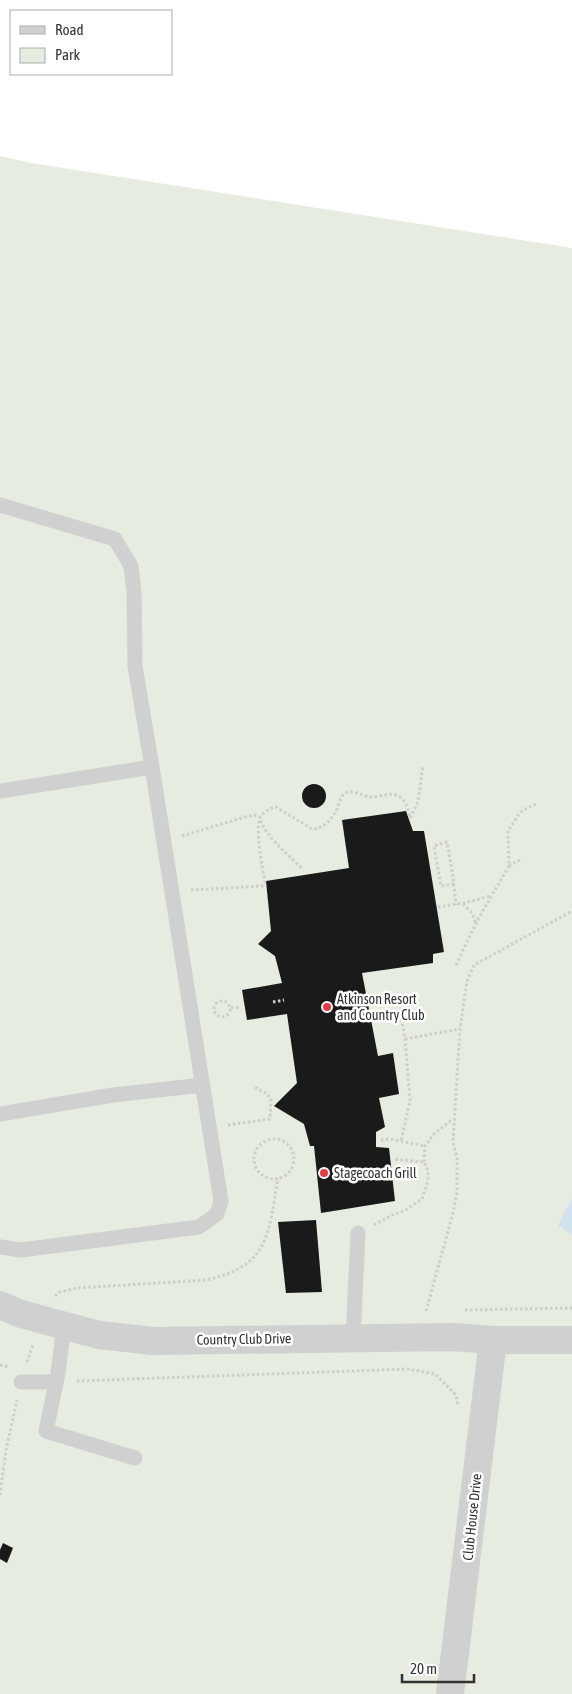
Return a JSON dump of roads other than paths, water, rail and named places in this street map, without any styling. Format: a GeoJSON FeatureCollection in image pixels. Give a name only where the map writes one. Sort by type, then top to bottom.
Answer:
{"type":"FeatureCollection","features":[{"type":"Feature","properties":{"kind":"street","name":"Country Club Drive"},"geometry":{"type":"LineString","coordinates":[[0,1305],[21,1314],[99,1335],[153,1340],[419,1337],[493,1340],[572,1340]]}},
{"type":"Feature","properties":{"kind":"street","name":"Club House Drive"},"geometry":{"type":"LineString","coordinates":[[450,1694],[493,1340]]}},
{"type":"Feature","properties":{"kind":"lane"},"geometry":{"type":"LineString","coordinates":[[0,505],[115,539],[131,566],[134,592],[136,666],[221,1201],[217,1214],[199,1227],[21,1250],[0,1248]]}},
{"type":"Feature","properties":{"kind":"lane"},"geometry":{"type":"LineString","coordinates":[[0,791],[152,767]]}},
{"type":"Feature","properties":{"kind":"lane"},"geometry":{"type":"LineString","coordinates":[[0,1114],[113,1095],[203,1085]]}},
{"type":"Feature","properties":{"kind":"lane"},"geometry":{"type":"LineString","coordinates":[[353,1338],[358,1233]]}},
{"type":"Feature","properties":{"kind":"lane"},"geometry":{"type":"LineString","coordinates":[[53,1323],[56,1382],[46,1431],[135,1458]]}},
{"type":"Feature","properties":{"kind":"lane"},"geometry":{"type":"LineString","coordinates":[[23,1376],[56,1382]]}},
{"type":"Feature","properties":{"kind":"water"},"geometry":{"type":"Polygon","coordinates":[[[572,1198],[572,1235],[558,1225],[572,1198]]]}},
{"type":"Feature","properties":{"kind":"place","name":"Atkinson Resort and Country Club"},"geometry":{"type":"Point","coordinates":[327,1007]}},
{"type":"Feature","properties":{"kind":"place","name":"Stagecoach Grill"},"geometry":{"type":"Point","coordinates":[324,1173]}}]}
